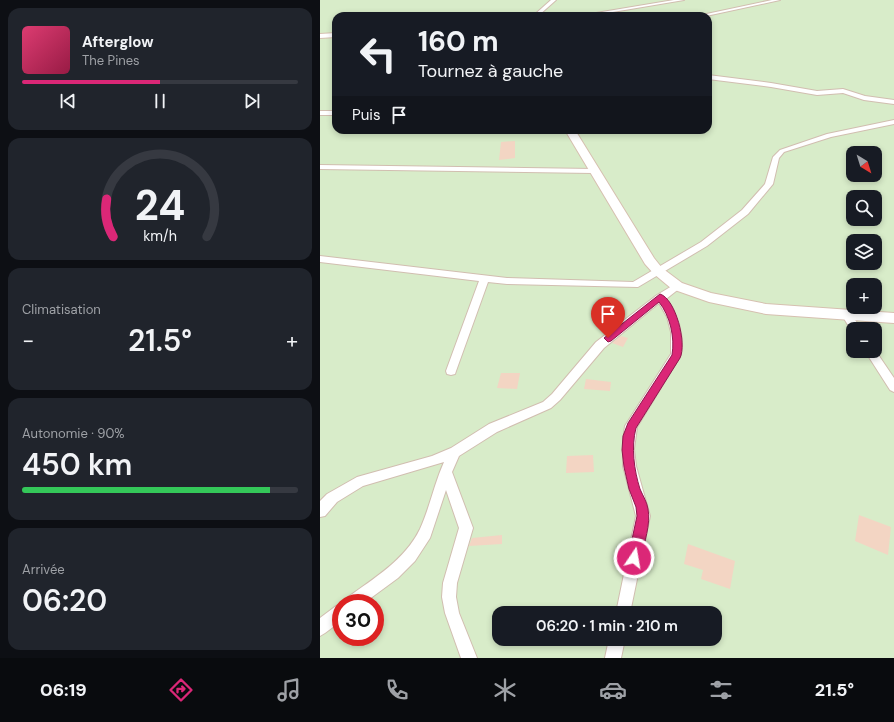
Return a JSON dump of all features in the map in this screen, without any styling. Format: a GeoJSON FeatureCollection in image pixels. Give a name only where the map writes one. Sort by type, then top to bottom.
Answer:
{"type":"FeatureCollection","features":[{"type":"Feature","properties":{"kind":"street"},"geometry":{"type":"LineString","coordinates":[[540,12],[554,0]]}},
{"type":"Feature","properties":{"kind":"street"},"geometry":{"type":"LineString","coordinates":[[606,12],[682,0]]}},
{"type":"Feature","properties":{"kind":"street"},"geometry":{"type":"LineString","coordinates":[[712,13],[778,0]]}},
{"type":"Feature","properties":{"kind":"street"},"geometry":{"type":"LineString","coordinates":[[320,36],[332,35]]}},
{"type":"Feature","properties":{"kind":"street"},"geometry":{"type":"LineString","coordinates":[[712,78],[817,93],[843,91],[869,99],[894,102]]}},
{"type":"Feature","properties":{"kind":"street"},"geometry":{"type":"LineString","coordinates":[[320,113],[332,113]]}},
{"type":"Feature","properties":{"kind":"street"},"geometry":{"type":"LineString","coordinates":[[320,259],[507,281],[635,285],[642,283],[658,271],[704,244],[745,212],[769,184],[776,157],[782,151],[829,135],[894,122]]}},
{"type":"Feature","properties":{"kind":"street"},"geometry":{"type":"LineString","coordinates":[[572,134],[593,171],[649,260],[658,271],[677,286],[709,297],[766,308],[894,318]]}},
{"type":"Feature","properties":{"kind":"street"},"geometry":{"type":"LineString","coordinates":[[320,167],[593,171]]}},
{"type":"Feature","properties":{"kind":"street"},"geometry":{"type":"LineString","coordinates":[[451,370],[485,278]]}},
{"type":"Feature","properties":{"kind":"street"},"geometry":{"type":"LineString","coordinates":[[320,511],[332,498],[360,481],[433,461],[455,452],[493,428],[547,405],[556,397],[600,346],[660,297],[677,286]]}},
{"type":"Feature","properties":{"kind":"street"},"geometry":{"type":"LineString","coordinates":[[624,606],[643,516],[642,507],[634,489],[630,467],[628,450],[631,426],[676,355],[678,347],[673,318],[660,297]]}},
{"type":"Feature","properties":{"kind":"street"},"geometry":{"type":"LineString","coordinates":[[847,315],[852,322]]}},
{"type":"Feature","properties":{"kind":"street"},"geometry":{"type":"LineString","coordinates":[[875,358],[894,387]]}},
{"type":"Feature","properties":{"kind":"street"},"geometry":{"type":"LineString","coordinates":[[364,594],[393,573],[410,556],[426,533],[446,472],[455,452]]}},
{"type":"Feature","properties":{"kind":"street"},"geometry":{"type":"LineString","coordinates":[[446,472],[466,528],[450,583],[449,597],[452,612],[469,658]]}},
{"type":"Feature","properties":{"kind":"street"},"geometry":{"type":"LineString","coordinates":[[320,628],[332,618]]}},
{"type":"Feature","properties":{"kind":"street"},"geometry":{"type":"LineString","coordinates":[[613,658],[616,646]]}},
{"type":"Feature","properties":{"kind":"green space"},"geometry":{"type":"Polygon","coordinates":[[[320,0],[894,0],[894,658],[320,658],[320,0]]]}},
{"type":"Feature","properties":{"kind":"building"},"geometry":{"type":"Polygon","coordinates":[[[515,141],[515,158],[499,160],[501,142],[515,141]]]}},
{"type":"Feature","properties":{"kind":"building"},"geometry":{"type":"Polygon","coordinates":[[[621,336],[628,338],[623,347],[612,343],[621,336]]]}},
{"type":"Feature","properties":{"kind":"building"},"geometry":{"type":"Polygon","coordinates":[[[501,373],[520,373],[517,389],[497,388],[501,373]]]}},
{"type":"Feature","properties":{"kind":"building"},"geometry":{"type":"Polygon","coordinates":[[[586,379],[611,382],[610,391],[584,389],[586,379]]]}},
{"type":"Feature","properties":{"kind":"building"},"geometry":{"type":"Polygon","coordinates":[[[593,455],[594,472],[566,473],[567,456],[593,455]]]}},
{"type":"Feature","properties":{"kind":"building"},"geometry":{"type":"Polygon","coordinates":[[[859,515],[891,527],[888,555],[855,541],[859,515]]]}},
{"type":"Feature","properties":{"kind":"building"},"geometry":{"type":"Polygon","coordinates":[[[502,535],[502,544],[469,546],[472,538],[502,535]]]}},
{"type":"Feature","properties":{"kind":"building"},"geometry":{"type":"Polygon","coordinates":[[[688,544],[735,561],[730,589],[701,579],[703,570],[684,564],[688,544]]]}},
{"type":"Feature","properties":{"kind":"route"},"geometry":{"type":"LineString","coordinates":[[608,338],[660,297],[673,318],[678,347],[676,355],[631,426],[628,450],[630,467],[634,489],[642,507],[643,516],[634,558]]}}]}
